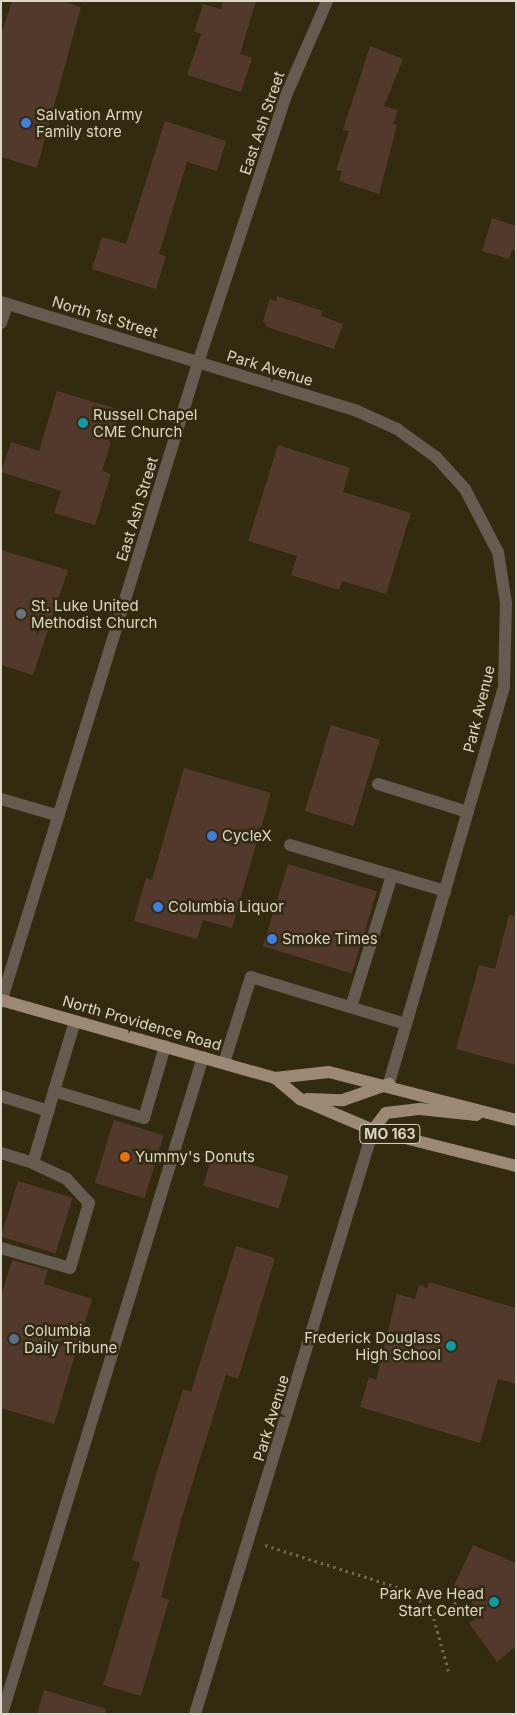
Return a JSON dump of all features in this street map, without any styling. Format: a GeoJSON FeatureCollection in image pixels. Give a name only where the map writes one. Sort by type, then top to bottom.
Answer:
{"type":"FeatureCollection","features":[{"type":"Feature","properties":{"kind":"main road","name":"North Providence Road"},"geometry":{"type":"LineString","coordinates":[[1,1001],[274,1078],[300,1099],[373,1130],[516,1166]]}},
{"type":"Feature","properties":{"kind":"main road","name":"North Providence Road"},"geometry":{"type":"LineString","coordinates":[[274,1078],[329,1072],[389,1084],[512,1119]]}},
{"type":"Feature","properties":{"kind":"main road"},"geometry":{"type":"LineString","coordinates":[[300,1099],[344,1100],[389,1084]]}},
{"type":"Feature","properties":{"kind":"main road"},"geometry":{"type":"LineString","coordinates":[[373,1130],[386,1114],[420,1109],[512,1119]]}},
{"type":"Feature","properties":{"kind":"street","name":"East Ash Street"},"geometry":{"type":"LineString","coordinates":[[1,1001],[198,364],[287,93],[327,1]]}},
{"type":"Feature","properties":{"kind":"street","name":"North 1st Street"},"geometry":{"type":"LineString","coordinates":[[4,303],[198,364]]}},
{"type":"Feature","properties":{"kind":"street"},"geometry":{"type":"LineString","coordinates":[[1,323],[4,303]]}},
{"type":"Feature","properties":{"kind":"street","name":"Park Avenue"},"geometry":{"type":"LineString","coordinates":[[198,364],[357,411],[397,429],[436,457],[465,489],[498,552],[506,604],[510,688],[468,812],[389,1084]]}},
{"type":"Feature","properties":{"kind":"street"},"geometry":{"type":"LineString","coordinates":[[378,784],[468,812]]}},
{"type":"Feature","properties":{"kind":"street"},"geometry":{"type":"LineString","coordinates":[[1,800],[59,816]]}},
{"type":"Feature","properties":{"kind":"street"},"geometry":{"type":"LineString","coordinates":[[290,845],[445,891]]}},
{"type":"Feature","properties":{"kind":"street"},"geometry":{"type":"LineString","coordinates":[[351,1007],[392,875]]}},
{"type":"Feature","properties":{"kind":"street"},"geometry":{"type":"LineString","coordinates":[[224,1063],[251,977],[406,1024]]}},
{"type":"Feature","properties":{"kind":"street"},"geometry":{"type":"LineString","coordinates":[[33,1163],[75,1021]]}},
{"type":"Feature","properties":{"kind":"street"},"geometry":{"type":"LineString","coordinates":[[54,1091],[144,1118],[165,1046]]}},
{"type":"Feature","properties":{"kind":"street"},"geometry":{"type":"LineString","coordinates":[[2,1714],[203,1057]]}},
{"type":"Feature","properties":{"kind":"street"},"geometry":{"type":"LineString","coordinates":[[1,1096],[49,1111]]}},
{"type":"Feature","properties":{"kind":"street","name":"Park Avenue"},"geometry":{"type":"LineString","coordinates":[[195,1714],[250,1541],[373,1130]]}},
{"type":"Feature","properties":{"kind":"street"},"geometry":{"type":"LineString","coordinates":[[1,1153],[33,1163],[68,1179],[89,1204],[70,1268],[1,1248]]}},
{"type":"Feature","properties":{"kind":"path"},"geometry":{"type":"LineString","coordinates":[[250,1541],[410,1591],[432,1612],[449,1673]]}},
{"type":"Feature","properties":{"kind":"path"},"geometry":{"type":"LineString","coordinates":[[452,1610],[460,1592]]}},
{"type":"Feature","properties":{"kind":"path"},"geometry":{"type":"LineString","coordinates":[[432,1612],[473,1608]]}},
{"type":"Feature","properties":{"kind":"building"},"geometry":{"type":"Polygon","coordinates":[[[12,1],[62,1],[81,7],[37,168],[1,157],[1,35],[12,1]]]}},
{"type":"Feature","properties":{"kind":"building"},"geometry":{"type":"Polygon","coordinates":[[[223,1],[256,1],[240,54],[252,58],[241,92],[187,75],[201,34],[194,32],[203,4],[221,9],[223,1]]]}},
{"type":"Feature","properties":{"kind":"building"},"geometry":{"type":"Polygon","coordinates":[[[370,46],[403,59],[384,106],[398,110],[393,124],[397,125],[379,194],[339,181],[342,171],[336,170],[349,131],[343,130],[370,46]]]}},
{"type":"Feature","properties":{"kind":"building"},"geometry":{"type":"Polygon","coordinates":[[[165,121],[226,141],[217,171],[187,162],[159,254],[166,256],[156,289],[92,269],[102,237],[126,244],[165,121]]]}},
{"type":"Feature","properties":{"kind":"building"},"geometry":{"type":"Polygon","coordinates":[[[492,218],[516,226],[516,251],[512,249],[509,259],[482,251],[492,218]]]}},
{"type":"Feature","properties":{"kind":"building"},"geometry":{"type":"Polygon","coordinates":[[[277,296],[323,311],[321,316],[343,324],[334,349],[267,327],[263,321],[270,299],[276,301],[277,296]]]}},
{"type":"Feature","properties":{"kind":"building"},"geometry":{"type":"Polygon","coordinates":[[[57,391],[121,410],[102,471],[111,474],[95,525],[54,513],[61,491],[1,472],[11,442],[39,451],[57,391]]]}},
{"type":"Feature","properties":{"kind":"building"},"geometry":{"type":"Polygon","coordinates":[[[278,445],[350,468],[343,492],[411,513],[386,594],[342,581],[339,590],[291,575],[297,556],[248,541],[278,445]]]}},
{"type":"Feature","properties":{"kind":"building","name":"St. Luke United Methodist Church"},"geometry":{"type":"Polygon","coordinates":[[[1,550],[68,570],[33,675],[1,665],[1,550]]]}},
{"type":"Feature","properties":{"kind":"building"},"geometry":{"type":"Polygon","coordinates":[[[331,725],[380,740],[353,826],[305,811],[331,725]]]}},
{"type":"Feature","properties":{"kind":"building","name":"CycleX"},"geometry":{"type":"Polygon","coordinates":[[[184,768],[271,793],[232,928],[203,920],[197,939],[134,921],[146,878],[152,880],[184,768]]]}},
{"type":"Feature","properties":{"kind":"building"},"geometry":{"type":"Polygon","coordinates":[[[288,864],[377,891],[352,973],[263,946],[288,864]]]}},
{"type":"Feature","properties":{"kind":"building"},"geometry":{"type":"Polygon","coordinates":[[[509,915],[516,916],[516,1065],[456,1049],[479,965],[495,969],[509,915]]]}},
{"type":"Feature","properties":{"kind":"building"},"geometry":{"type":"Polygon","coordinates":[[[114,1120],[164,1135],[144,1198],[95,1183],[114,1120]]]}},
{"type":"Feature","properties":{"kind":"building"},"geometry":{"type":"Polygon","coordinates":[[[213,1153],[289,1176],[279,1209],[203,1186],[213,1153]]]}},
{"type":"Feature","properties":{"kind":"building"},"geometry":{"type":"Polygon","coordinates":[[[18,1181],[73,1198],[56,1253],[1,1236],[18,1181]]]}},
{"type":"Feature","properties":{"kind":"building"},"geometry":{"type":"Polygon","coordinates":[[[236,1246],[275,1258],[238,1379],[226,1375],[181,1520],[161,1597],[169,1600],[141,1696],[103,1685],[140,1563],[132,1560],[153,1485],[183,1389],[191,1392],[236,1246]]]}},
{"type":"Feature","properties":{"kind":"building"},"geometry":{"type":"Polygon","coordinates":[[[12,1260],[48,1270],[44,1284],[92,1299],[54,1424],[1,1408],[1,1296],[12,1260]]]}},
{"type":"Feature","properties":{"kind":"building","name":"Frederick Douglass High School"},"geometry":{"type":"Polygon","coordinates":[[[429,1282],[516,1308],[516,1384],[498,1379],[480,1443],[360,1407],[369,1377],[376,1380],[397,1294],[415,1299],[419,1285],[427,1288],[429,1282]]]}},
{"type":"Feature","properties":{"kind":"building","name":"Park Ave Head Start Center"},"geometry":{"type":"Polygon","coordinates":[[[473,1545],[516,1563],[516,1646],[497,1662],[469,1623],[475,1619],[471,1595],[452,1590],[473,1545]]]}},
{"type":"Feature","properties":{"kind":"building"},"geometry":{"type":"Polygon","coordinates":[[[44,1690],[106,1709],[105,1714],[37,1714],[44,1690]]]}},
{"type":"Feature","properties":{"kind":"place","name":"Salvation Army Family store"},"geometry":{"type":"Point","coordinates":[26,123]}},
{"type":"Feature","properties":{"kind":"place","name":"Russell Chapel CME Church"},"geometry":{"type":"Point","coordinates":[83,423]}},
{"type":"Feature","properties":{"kind":"place","name":"St. Luke United Methodist Church"},"geometry":{"type":"Point","coordinates":[21,614]}},
{"type":"Feature","properties":{"kind":"place","name":"CycleX"},"geometry":{"type":"Point","coordinates":[212,836]}},
{"type":"Feature","properties":{"kind":"place","name":"Columbia Liquor"},"geometry":{"type":"Point","coordinates":[158,907]}},
{"type":"Feature","properties":{"kind":"place","name":"Smoke Times"},"geometry":{"type":"Point","coordinates":[272,939]}},
{"type":"Feature","properties":{"kind":"place","name":"Yummy's Donuts"},"geometry":{"type":"Point","coordinates":[125,1157]}},
{"type":"Feature","properties":{"kind":"place","name":"Columbia Daily Tribune"},"geometry":{"type":"Point","coordinates":[14,1339]}},
{"type":"Feature","properties":{"kind":"place","name":"Frederick Douglass High School"},"geometry":{"type":"Point","coordinates":[451,1346]}},
{"type":"Feature","properties":{"kind":"place","name":"Park Ave Head Start Center"},"geometry":{"type":"Point","coordinates":[494,1602]}}]}
